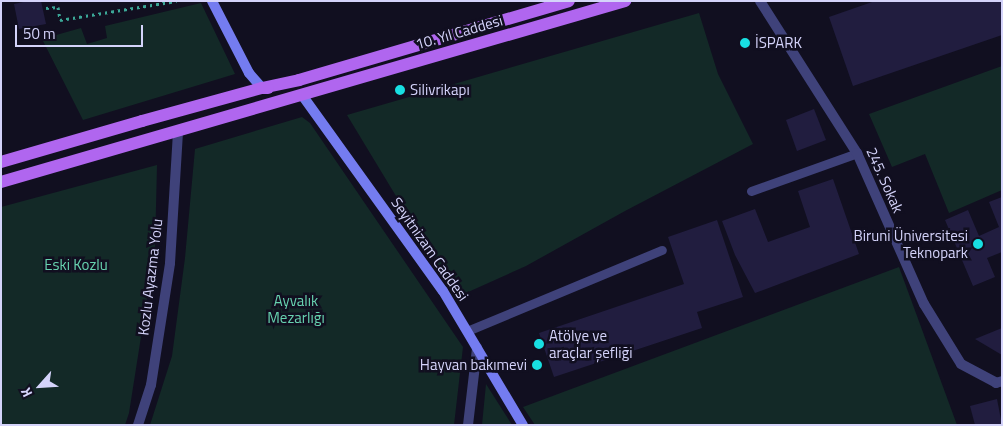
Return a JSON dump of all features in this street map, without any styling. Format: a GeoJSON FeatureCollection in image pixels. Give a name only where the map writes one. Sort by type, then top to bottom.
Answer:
{"type":"FeatureCollection","features":[{"type":"Feature","properties":{"kind":"main road"},"geometry":{"type":"LineString","coordinates":[[212,1],[249,73],[262,88],[280,101]]}},
{"type":"Feature","properties":{"kind":"main road","name":"10. Yıl Caddesi"},"geometry":{"type":"LineString","coordinates":[[1,162],[569,1]]}},
{"type":"Feature","properties":{"kind":"main road","name":"10. Yıl Caddesi"},"geometry":{"type":"LineString","coordinates":[[1,182],[625,1]]}},
{"type":"Feature","properties":{"kind":"main road"},"geometry":{"type":"LineString","coordinates":[[262,88],[282,88],[302,95]]}},
{"type":"Feature","properties":{"kind":"main road","name":"Seyitnizam Caddesi"},"geometry":{"type":"LineString","coordinates":[[302,95],[443,290],[523,425]]}},
{"type":"Feature","properties":{"kind":"street","name":"245. Sokak"},"geometry":{"type":"LineString","coordinates":[[760,1],[857,153],[924,304],[961,364],[996,383],[1002,381]]}},
{"type":"Feature","properties":{"kind":"street","name":"Kozlu Ayazma Yolu"},"geometry":{"type":"LineString","coordinates":[[138,425],[150,385],[170,263],[178,131]]}},
{"type":"Feature","properties":{"kind":"street"},"geometry":{"type":"LineString","coordinates":[[468,425],[477,348]]}},
{"type":"Feature","properties":{"kind":"lane"},"geometry":{"type":"LineString","coordinates":[[751,191],[857,153]]}},
{"type":"Feature","properties":{"kind":"lane"},"geometry":{"type":"LineString","coordinates":[[467,331],[662,250]]}},
{"type":"Feature","properties":{"kind":"path"},"geometry":{"type":"LineString","coordinates":[[46,8],[58,7],[60,20],[176,1]]}},
{"type":"Feature","properties":{"kind":"green space"},"geometry":{"type":"Polygon","coordinates":[[[201,3],[235,74],[83,120],[42,39],[81,28],[87,44],[107,38],[105,26],[201,3]]]}},
{"type":"Feature","properties":{"kind":"green space"},"geometry":{"type":"Polygon","coordinates":[[[699,13],[718,74],[753,144],[625,211],[526,266],[457,297],[347,115],[699,13]]]}},
{"type":"Feature","properties":{"kind":"green space"},"geometry":{"type":"Polygon","coordinates":[[[1002,66],[1002,190],[949,213],[925,154],[892,167],[869,114],[1002,66]]]}},
{"type":"Feature","properties":{"kind":"green space","name":"Ayvalık Mezarlığı"},"geometry":{"type":"Polygon","coordinates":[[[302,117],[310,123],[463,347],[454,425],[150,425],[172,356],[185,258],[195,149],[302,117]]]}},
{"type":"Feature","properties":{"kind":"green space","name":"Eski Kozlu"},"geometry":{"type":"Polygon","coordinates":[[[157,165],[155,248],[129,413],[125,425],[1,425],[1,207],[157,165]]]}},
{"type":"Feature","properties":{"kind":"green space"},"geometry":{"type":"Polygon","coordinates":[[[899,267],[957,425],[535,425],[523,407],[899,267]]]}},
{"type":"Feature","properties":{"kind":"green space"},"geometry":{"type":"Polygon","coordinates":[[[486,384],[512,425],[482,425],[486,384]]]}},
{"type":"Feature","properties":{"kind":"building"},"geometry":{"type":"Polygon","coordinates":[[[41,1],[46,24],[19,29],[14,4],[41,1]]]}},
{"type":"Feature","properties":{"kind":"building"},"geometry":{"type":"Polygon","coordinates":[[[875,1],[1002,1],[1002,35],[853,86],[829,17],[875,1]]]}},
{"type":"Feature","properties":{"kind":"building"},"geometry":{"type":"Polygon","coordinates":[[[814,109],[826,140],[797,151],[786,120],[814,109]]]}},
{"type":"Feature","properties":{"kind":"building"},"geometry":{"type":"Polygon","coordinates":[[[833,179],[859,254],[755,293],[735,255],[722,221],[755,209],[768,242],[810,227],[798,191],[833,179]]]}},
{"type":"Feature","properties":{"kind":"building","name":"Biruni Üniversitesi Teknopark"},"geometry":{"type":"Polygon","coordinates":[[[1002,197],[1002,252],[987,258],[995,277],[973,286],[945,220],[968,210],[979,236],[999,227],[989,202],[1002,197]]]}},
{"type":"Feature","properties":{"kind":"building"},"geometry":{"type":"Polygon","coordinates":[[[717,220],[743,297],[697,312],[702,328],[554,377],[539,333],[684,284],[668,237],[717,220]]]}},
{"type":"Feature","properties":{"kind":"building"},"geometry":{"type":"Polygon","coordinates":[[[1002,328],[1002,355],[975,339],[1002,328]]]}},
{"type":"Feature","properties":{"kind":"building"},"geometry":{"type":"Polygon","coordinates":[[[997,399],[1002,425],[975,425],[970,406],[997,399]]]}},
{"type":"Feature","properties":{"kind":"place","name":"İSPARK"},"geometry":{"type":"Point","coordinates":[745,43]}},
{"type":"Feature","properties":{"kind":"place","name":"Silivrikapı"},"geometry":{"type":"Point","coordinates":[400,90]}},
{"type":"Feature","properties":{"kind":"place","name":"Biruni Üniversitesi Teknopark"},"geometry":{"type":"Point","coordinates":[978,244]}},
{"type":"Feature","properties":{"kind":"place","name":"Atölye ve araçlar şefliği"},"geometry":{"type":"Point","coordinates":[539,344]}},
{"type":"Feature","properties":{"kind":"place","name":"Hayvan bakımevi"},"geometry":{"type":"Point","coordinates":[537,365]}}]}
